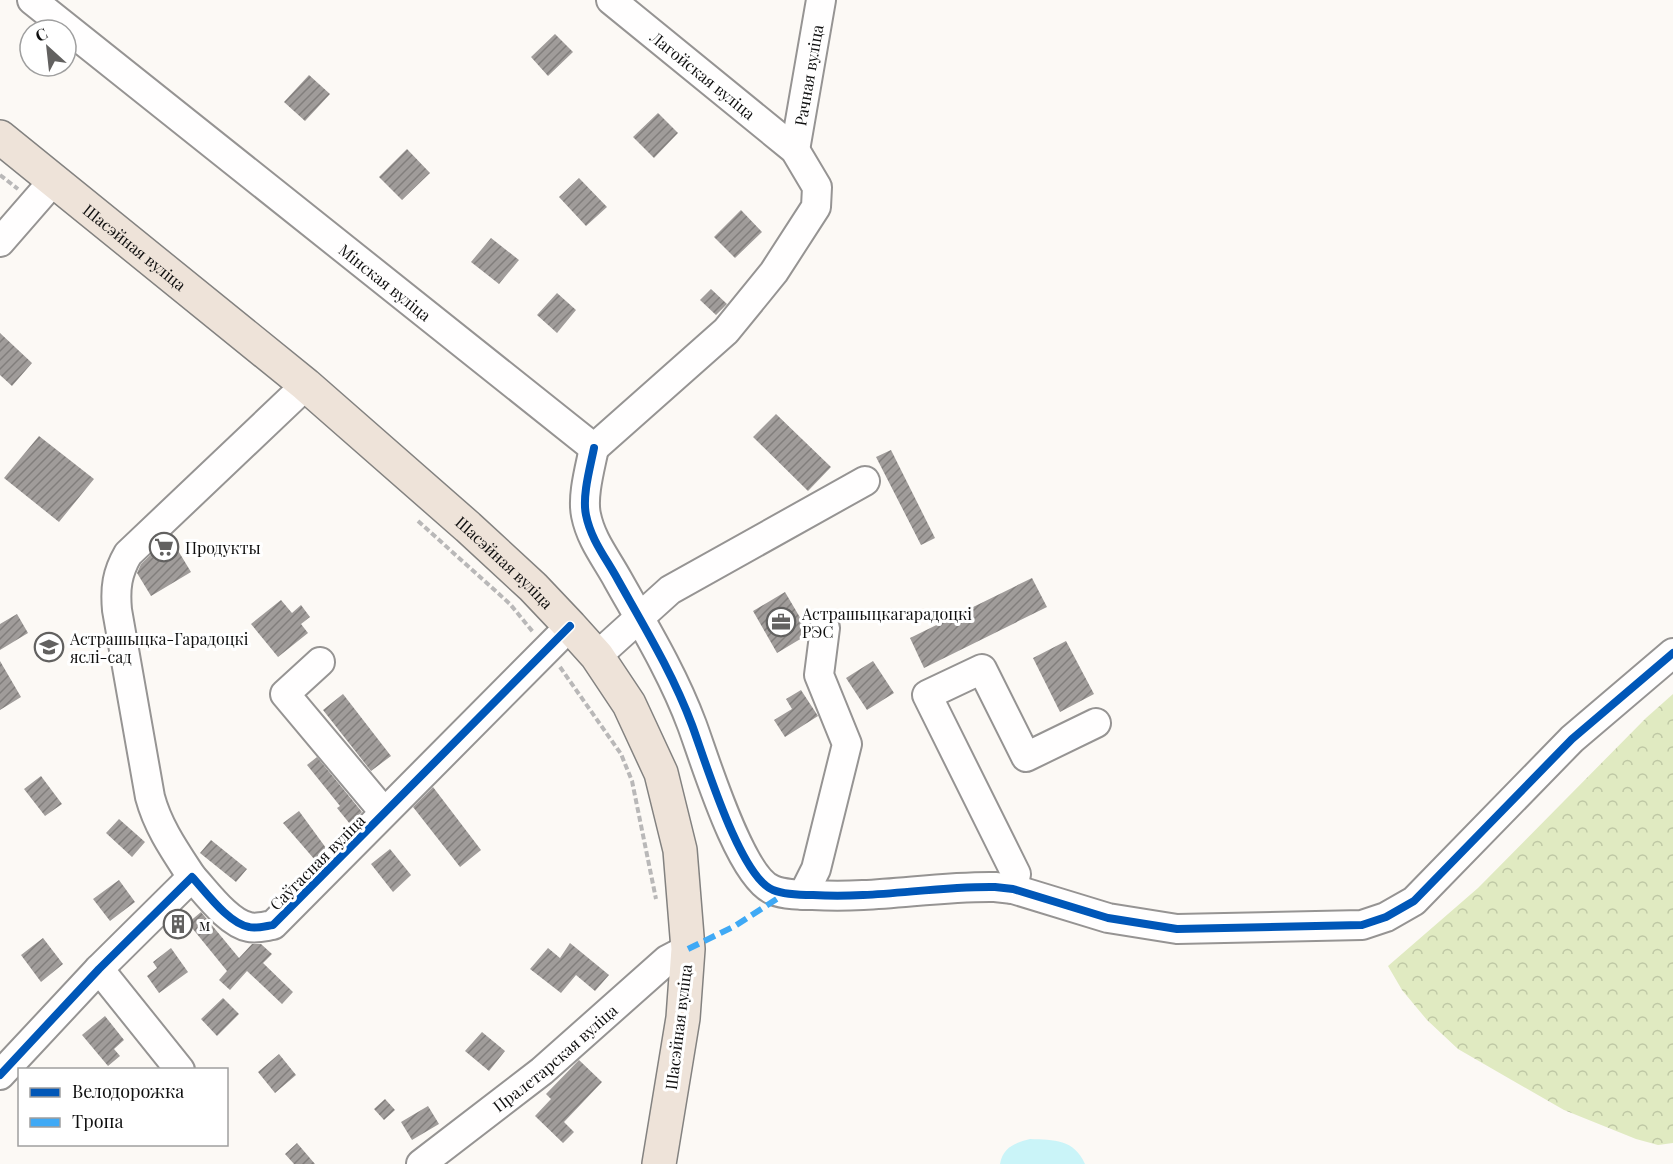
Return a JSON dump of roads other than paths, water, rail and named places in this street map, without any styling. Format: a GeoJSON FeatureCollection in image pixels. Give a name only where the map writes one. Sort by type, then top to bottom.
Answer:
{"type":"FeatureCollection","features":[{"type":"Feature","properties":{"kind":"main road","name":"Шасэйная вуліца"},"geometry":{"type":"LineString","coordinates":[[0,137],[45,191],[306,385],[468,527],[533,587],[558,637],[597,656],[629,704],[661,773],[680,850],[688,949],[683,1018],[659,1164]]}},
{"type":"Feature","properties":{"kind":"street","name":"Мінская вуліца"},"geometry":{"type":"LineString","coordinates":[[32,0],[594,448]]}},
{"type":"Feature","properties":{"kind":"street","name":"Лагойская вуліца"},"geometry":{"type":"LineString","coordinates":[[611,0],[795,150]]}},
{"type":"Feature","properties":{"kind":"street","name":"Рачная вуліца"},"geometry":{"type":"LineString","coordinates":[[795,150],[821,0]]}},
{"type":"Feature","properties":{"kind":"street"},"geometry":{"type":"LineString","coordinates":[[795,150],[817,187],[816,207],[792,246],[726,331],[594,448],[587,479],[585,513],[594,541],[679,689],[730,827],[753,872],[764,885],[773,890],[803,895],[854,896],[978,886],[1013,890],[1108,918],[1177,929],[1362,925],[1386,917],[1414,901],[1572,739],[1673,653]]}},
{"type":"Feature","properties":{"kind":"street"},"geometry":{"type":"LineString","coordinates":[[0,242],[45,191]]}},
{"type":"Feature","properties":{"kind":"street","name":"Саўгасная вуліца"},"geometry":{"type":"LineString","coordinates":[[306,385],[128,554],[115,588],[117,610],[155,816],[192,877],[226,914],[250,928],[273,925],[558,637]]}},
{"type":"Feature","properties":{"kind":"street"},"geometry":{"type":"LineString","coordinates":[[597,656],[670,590],[865,481]]}},
{"type":"Feature","properties":{"kind":"street"},"geometry":{"type":"LineString","coordinates":[[803,895],[816,869],[847,744],[819,675],[825,628]]}},
{"type":"Feature","properties":{"kind":"street"},"geometry":{"type":"LineString","coordinates":[[320,662],[285,694],[384,812]]}},
{"type":"Feature","properties":{"kind":"street"},"geometry":{"type":"LineString","coordinates":[[1013,890],[1016,874],[927,695],[982,669],[1026,757],[1096,723]]}},
{"type":"Feature","properties":{"kind":"street"},"geometry":{"type":"LineString","coordinates":[[0,1075],[99,969],[192,877]]}},
{"type":"Feature","properties":{"kind":"street","name":"Пралетарская вуліца"},"geometry":{"type":"LineString","coordinates":[[421,1164],[542,1071],[667,960],[688,949]]}},
{"type":"Feature","properties":{"kind":"street"},"geometry":{"type":"LineString","coordinates":[[99,969],[178,1068]]}},
{"type":"Feature","properties":{"kind":"water"},"geometry":{"type":"Polygon","coordinates":[[[1030,1139],[1062,1142],[1069,1145],[1085,1164],[1000,1164],[1004,1153],[1010,1147],[1030,1139]]]}},
{"type":"Feature","properties":{"kind":"place","name":"Продукты"},"geometry":{"type":"Point","coordinates":[164,547]}},
{"type":"Feature","properties":{"kind":"place","name":"Астрашыцкагарадоцкі РЭС"},"geometry":{"type":"Point","coordinates":[781,622]}},
{"type":"Feature","properties":{"kind":"place","name":"Астрашыцка-Гарадоцкі яслі-сад"},"geometry":{"type":"Point","coordinates":[49,647]}},
{"type":"Feature","properties":{"kind":"place","name":"м"},"geometry":{"type":"Point","coordinates":[178,924]}}]}
